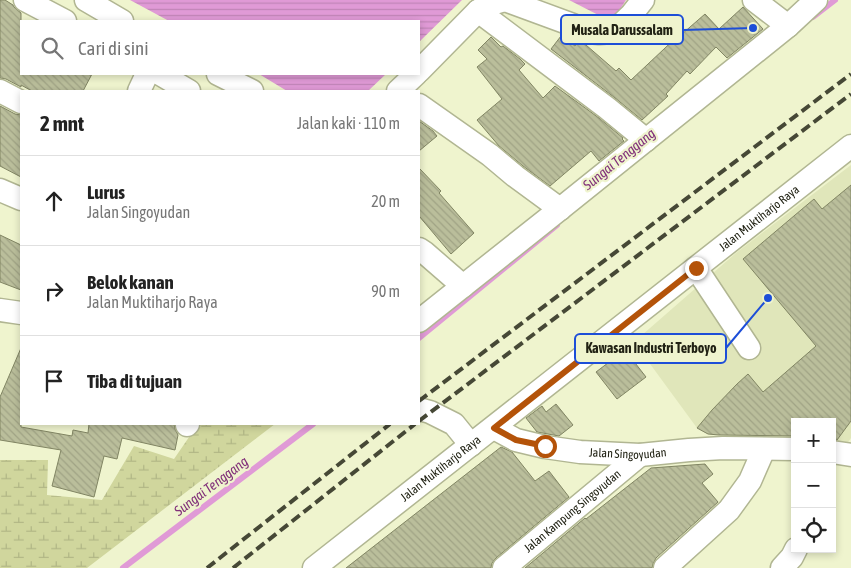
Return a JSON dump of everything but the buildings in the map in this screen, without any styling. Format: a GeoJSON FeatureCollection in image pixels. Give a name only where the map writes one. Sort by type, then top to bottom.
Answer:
{"type":"FeatureCollection","features":[{"type":"Feature","properties":{"kind":"street"},"geometry":{"type":"LineString","coordinates":[[25,0],[63,20]]}},
{"type":"Feature","properties":{"kind":"street"},"geometry":{"type":"LineString","coordinates":[[86,0],[120,20]]}},
{"type":"Feature","properties":{"kind":"street"},"geometry":{"type":"LineString","coordinates":[[420,70],[478,11],[488,5],[505,0],[588,32],[599,33],[613,32],[631,15],[643,0]]}},
{"type":"Feature","properties":{"kind":"street"},"geometry":{"type":"LineString","coordinates":[[754,0],[788,26]]}},
{"type":"Feature","properties":{"kind":"street"},"geometry":{"type":"LineString","coordinates":[[420,320],[788,26],[816,0]]}},
{"type":"Feature","properties":{"kind":"street"},"geometry":{"type":"LineString","coordinates":[[478,11],[607,108],[646,140]]}},
{"type":"Feature","properties":{"kind":"street"},"geometry":{"type":"LineString","coordinates":[[139,90],[147,75]]}},
{"type":"Feature","properties":{"kind":"street"},"geometry":{"type":"LineString","coordinates":[[162,75],[187,90]]}},
{"type":"Feature","properties":{"kind":"street"},"geometry":{"type":"LineString","coordinates":[[220,75],[250,90]]}},
{"type":"Feature","properties":{"kind":"street"},"geometry":{"type":"LineString","coordinates":[[399,90],[415,75]]}},
{"type":"Feature","properties":{"kind":"street"},"geometry":{"type":"LineString","coordinates":[[0,91],[20,101]]}},
{"type":"Feature","properties":{"kind":"street"},"geometry":{"type":"LineString","coordinates":[[420,106],[484,151],[560,209]]}},
{"type":"Feature","properties":{"kind":"street","name":"Jalan Muktiharjo Raya"},"geometry":{"type":"LineString","coordinates":[[314,568],[851,146]]}},
{"type":"Feature","properties":{"kind":"street"},"geometry":{"type":"LineString","coordinates":[[0,190],[20,199]]}},
{"type":"Feature","properties":{"kind":"street"},"geometry":{"type":"LineString","coordinates":[[420,250],[463,286]]}},
{"type":"Feature","properties":{"kind":"street"},"geometry":{"type":"LineString","coordinates":[[696,268],[750,348]]}},
{"type":"Feature","properties":{"kind":"street"},"geometry":{"type":"LineString","coordinates":[[420,409],[454,424],[471,445]]}},
{"type":"Feature","properties":{"kind":"street","name":"Jalan Singoyudan"},"geometry":{"type":"LineString","coordinates":[[494,428],[516,440],[580,452],[640,455],[723,448],[791,449]]}},
{"type":"Feature","properties":{"kind":"street"},"geometry":{"type":"LineString","coordinates":[[665,568],[729,510],[750,481],[764,449]]}},
{"type":"Feature","properties":{"kind":"street"},"geometry":{"type":"LineString","coordinates":[[836,453],[851,455]]}},
{"type":"Feature","properties":{"kind":"street","name":"Jalan Kampung Singoyudan"},"geometry":{"type":"LineString","coordinates":[[504,568],[640,455]]}},
{"type":"Feature","properties":{"kind":"street"},"geometry":{"type":"LineString","coordinates":[[782,568],[794,553]]}},
{"type":"Feature","properties":{"kind":"shaded area"},"geometry":{"type":"Polygon","coordinates":[[[130,0],[462,0],[420,41],[420,20],[167,20],[130,0]]]}},
{"type":"Feature","properties":{"kind":"shaded area"},"geometry":{"type":"Polygon","coordinates":[[[569,0],[626,0],[612,22],[569,0]]]}},
{"type":"Feature","properties":{"kind":"shaded area"},"geometry":{"type":"Polygon","coordinates":[[[261,75],[385,75],[369,90],[285,90],[261,75]]]}},
{"type":"Feature","properties":{"kind":"shaded area"},"geometry":{"type":"Polygon","coordinates":[[[851,165],[851,438],[846,445],[836,444],[836,418],[791,418],[791,442],[708,434],[697,428],[634,342],[736,253],[851,165]]]}},
{"type":"Feature","properties":{"kind":"green space"},"geometry":{"type":"Polygon","coordinates":[[[197,425],[274,425],[87,568],[0,568],[0,460],[48,460],[47,495],[102,500],[134,446],[174,459],[197,425]]]}},
{"type":"Feature","properties":{"kind":"waterway","name":"Sungai Tenggang"},"geometry":{"type":"LineString","coordinates":[[813,17],[835,0]]}},
{"type":"Feature","properties":{"kind":"waterway","name":"Sungai Tenggang"},"geometry":{"type":"LineString","coordinates":[[420,337],[557,225]]}},
{"type":"Feature","properties":{"kind":"waterway","name":"Sungai Tenggang"},"geometry":{"type":"LineString","coordinates":[[123,568],[312,425]]}},
{"type":"Feature","properties":{"kind":"railway"},"geometry":{"type":"LineString","coordinates":[[420,400],[851,74]]}},
{"type":"Feature","properties":{"kind":"railway"},"geometry":{"type":"LineString","coordinates":[[420,420],[851,94]]}},
{"type":"Feature","properties":{"kind":"railway"},"geometry":{"type":"LineString","coordinates":[[207,568],[389,425]]}},
{"type":"Feature","properties":{"kind":"railway"},"geometry":{"type":"LineString","coordinates":[[233,568],[414,425]]}},
{"type":"Feature","properties":{"kind":"place","name":"Musala Darussalam"},"geometry":{"type":"Point","coordinates":[753,28]}},
{"type":"Feature","properties":{"kind":"place","name":"Kawasan Industri Terboyo"},"geometry":{"type":"Point","coordinates":[768,298]}},
{"type":"Feature","properties":{"kind":"route"},"geometry":{"type":"LineString","coordinates":[[545,446],[516,440],[494,428],[696,268]]}}]}
